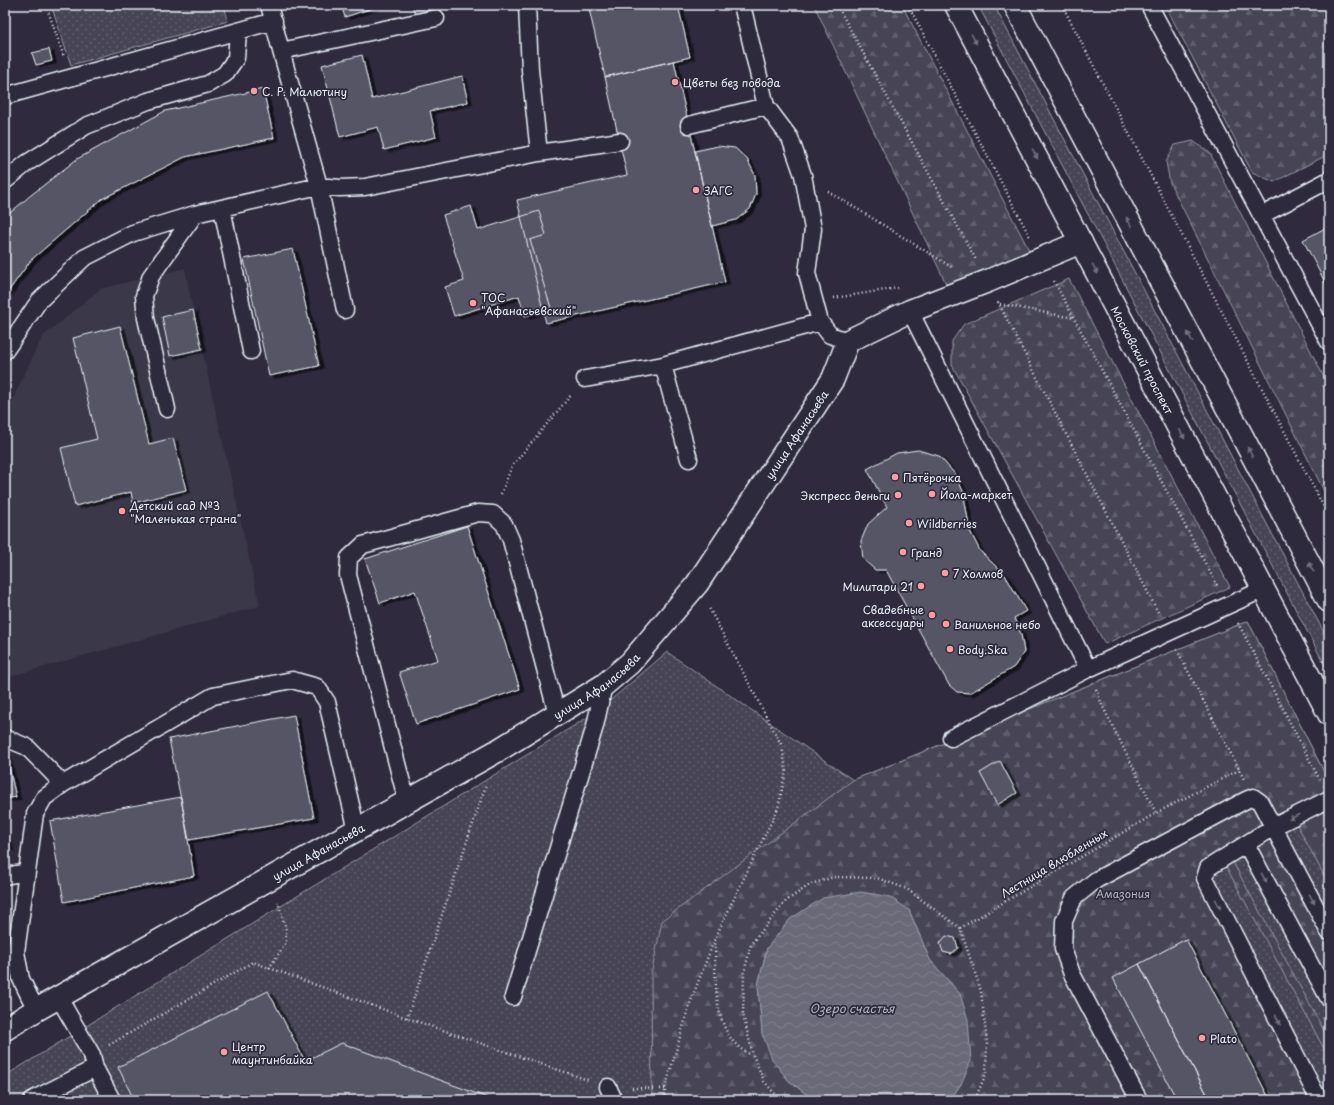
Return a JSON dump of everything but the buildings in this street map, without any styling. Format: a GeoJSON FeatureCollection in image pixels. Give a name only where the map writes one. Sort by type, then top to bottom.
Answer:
{"type":"FeatureCollection","features":[{"type":"Feature","properties":{"kind":"main road","name":"Московский проспект"},"geometry":{"type":"LineString","coordinates":[[956,5],[1329,714]]}},
{"type":"Feature","properties":{"kind":"main road"},"geometry":{"type":"LineString","coordinates":[[1015,5],[1329,601]]}},
{"type":"Feature","properties":{"kind":"main road"},"geometry":{"type":"LineString","coordinates":[[848,341],[910,311],[988,281],[1081,242]]}},
{"type":"Feature","properties":{"kind":"main road","name":"улица Афанасьева"},"geometry":{"type":"LineString","coordinates":[[5,1029],[36,1010],[497,752],[604,685],[630,663],[697,584],[833,379],[848,341]]}},
{"type":"Feature","properties":{"kind":"lane"},"geometry":{"type":"LineString","coordinates":[[270,5],[281,51],[319,186],[345,310]]}},
{"type":"Feature","properties":{"kind":"lane"},"geometry":{"type":"LineString","coordinates":[[527,5],[530,70],[539,153]]}},
{"type":"Feature","properties":{"kind":"lane"},"geometry":{"type":"LineString","coordinates":[[742,5],[766,106],[790,138],[803,175],[813,229],[807,273],[820,322],[830,335],[848,341]]}},
{"type":"Feature","properties":{"kind":"lane"},"geometry":{"type":"LineString","coordinates":[[1149,5],[1329,342]]}},
{"type":"Feature","properties":{"kind":"lane"},"geometry":{"type":"LineString","coordinates":[[281,51],[436,18]]}},
{"type":"Feature","properties":{"kind":"lane"},"geometry":{"type":"LineString","coordinates":[[5,96],[274,21]]}},
{"type":"Feature","properties":{"kind":"lane"},"geometry":{"type":"LineString","coordinates":[[5,182],[27,163],[86,126],[148,102],[208,84],[225,74],[236,58],[238,32]]}},
{"type":"Feature","properties":{"kind":"lane"},"geometry":{"type":"LineString","coordinates":[[689,125],[766,106]]}},
{"type":"Feature","properties":{"kind":"lane"},"geometry":{"type":"LineString","coordinates":[[5,351],[39,301],[84,258],[133,233],[195,214],[319,186],[340,188],[365,187],[539,153],[620,142]]}},
{"type":"Feature","properties":{"kind":"lane"},"geometry":{"type":"LineString","coordinates":[[1262,215],[1329,180]]}},
{"type":"Feature","properties":{"kind":"lane"},"geometry":{"type":"LineString","coordinates":[[222,208],[251,351]]}},
{"type":"Feature","properties":{"kind":"lane"},"geometry":{"type":"LineString","coordinates":[[167,409],[146,318],[144,296],[150,276],[195,214]]}},
{"type":"Feature","properties":{"kind":"lane"},"geometry":{"type":"LineString","coordinates":[[910,311],[1088,670]]}},
{"type":"Feature","properties":{"kind":"lane"},"geometry":{"type":"LineString","coordinates":[[584,379],[663,365],[820,322]]}},
{"type":"Feature","properties":{"kind":"lane"},"geometry":{"type":"LineString","coordinates":[[663,365],[689,459]]}},
{"type":"Feature","properties":{"kind":"lane"},"geometry":{"type":"LineString","coordinates":[[408,802],[348,575],[349,558],[363,545],[478,513],[493,514],[504,524],[511,540],[556,714]]}},
{"type":"Feature","properties":{"kind":"lane"},"geometry":{"type":"LineString","coordinates":[[951,738],[1088,670],[1228,605],[1264,590]]}},
{"type":"Feature","properties":{"kind":"lane"},"geometry":{"type":"LineString","coordinates":[[36,1010],[21,979],[16,952],[35,814],[44,798],[63,784],[213,696],[292,680],[317,687],[327,702],[357,831]]}},
{"type":"Feature","properties":{"kind":"lane"},"geometry":{"type":"LineString","coordinates":[[513,997],[595,726],[604,685]]}},
{"type":"Feature","properties":{"kind":"lane"},"geometry":{"type":"LineString","coordinates":[[5,738],[27,747],[63,784]]}},
{"type":"Feature","properties":{"kind":"lane"},"geometry":{"type":"LineString","coordinates":[[1139,1100],[1072,974],[1063,949],[1064,921],[1074,898],[1096,880],[1253,797],[1260,802],[1329,932]]}},
{"type":"Feature","properties":{"kind":"lane"},"geometry":{"type":"LineString","coordinates":[[1319,1100],[1205,878],[1208,868],[1246,844],[1274,827],[1329,800]]}},
{"type":"Feature","properties":{"kind":"lane"},"geometry":{"type":"LineString","coordinates":[[1246,844],[1329,999]]}},
{"type":"Feature","properties":{"kind":"lane"},"geometry":{"type":"LineString","coordinates":[[5,876],[27,872]]}},
{"type":"Feature","properties":{"kind":"lane"},"geometry":{"type":"LineString","coordinates":[[59,998],[94,1061],[112,1100]]}},
{"type":"Feature","properties":{"kind":"lane"},"geometry":{"type":"LineString","coordinates":[[32,1100],[94,1061]]}},
{"type":"Feature","properties":{"kind":"path"},"geometry":{"type":"LineString","coordinates":[[46,5],[71,77]]}},
{"type":"Feature","properties":{"kind":"path"},"geometry":{"type":"LineString","coordinates":[[836,5],[988,281],[1168,633]]}},
{"type":"Feature","properties":{"kind":"path"},"geometry":{"type":"LineString","coordinates":[[908,5],[1033,241]]}},
{"type":"Feature","properties":{"kind":"path"},"geometry":{"type":"LineString","coordinates":[[1062,5],[1329,517]]}},
{"type":"Feature","properties":{"kind":"path"},"geometry":{"type":"LineString","coordinates":[[803,175],[954,269]]}},
{"type":"Feature","properties":{"kind":"path"},"geometry":{"type":"LineString","coordinates":[[1054,281],[1219,589]]}},
{"type":"Feature","properties":{"kind":"path"},"geometry":{"type":"LineString","coordinates":[[999,304],[1074,318]]}},
{"type":"Feature","properties":{"kind":"path"},"geometry":{"type":"LineString","coordinates":[[493,514],[512,466],[584,379]]}},
{"type":"Feature","properties":{"kind":"path"},"geometry":{"type":"LineString","coordinates":[[665,1100],[665,1089],[689,1006],[715,938],[778,808],[786,771],[782,746],[697,584]]}},
{"type":"Feature","properties":{"kind":"path"},"geometry":{"type":"LineString","coordinates":[[1236,620],[1321,782]]}},
{"type":"Feature","properties":{"kind":"path","name":"Лестница влюбленных"},"geometry":{"type":"LineString","coordinates":[[960,928],[1156,813],[1239,770],[1168,633]]}},
{"type":"Feature","properties":{"kind":"path"},"geometry":{"type":"LineString","coordinates":[[1088,670],[1102,705],[1156,813]]}},
{"type":"Feature","properties":{"kind":"path"},"geometry":{"type":"LineString","coordinates":[[408,1018],[497,752]]}},
{"type":"Feature","properties":{"kind":"path"},"geometry":{"type":"LineString","coordinates":[[269,968],[286,943],[286,930],[271,878]]}},
{"type":"Feature","properties":{"kind":"path"},"geometry":{"type":"LineString","coordinates":[[780,1100],[764,1081],[753,1055],[744,1015],[744,973],[751,944],[786,901],[812,884],[834,878],[877,878],[906,889],[960,928],[981,991],[987,1042],[986,1073],[975,1100]]}},
{"type":"Feature","properties":{"kind":"path"},"geometry":{"type":"LineString","coordinates":[[715,938],[716,992],[721,1020],[732,1041],[744,1052],[753,1055]]}},
{"type":"Feature","properties":{"kind":"path"},"geometry":{"type":"LineString","coordinates":[[94,1061],[253,962],[611,1094],[665,1089]]}},
{"type":"Feature","properties":{"kind":"shaded area","name":"Детский сад №3 \"Маленькая страна\""},"geometry":{"type":"Polygon","coordinates":[[[185,268],[193,310],[260,606],[5,678],[5,415],[42,337],[100,289],[185,268]]]}},
{"type":"Feature","properties":{"kind":"green space"},"geometry":{"type":"Polygon","coordinates":[[[51,5],[224,5],[228,21],[71,65],[51,5]]]}},
{"type":"Feature","properties":{"kind":"green space"},"geometry":{"type":"Polygon","coordinates":[[[814,5],[902,5],[1029,250],[950,292],[814,5]]]}},
{"type":"Feature","properties":{"kind":"green space"},"geometry":{"type":"Polygon","coordinates":[[[978,5],[994,5],[1329,642],[1329,673],[978,5]]]}},
{"type":"Feature","properties":{"kind":"green space"},"geometry":{"type":"Polygon","coordinates":[[[1165,5],[1329,5],[1329,154],[1274,182],[1252,172],[1165,5]]]}},
{"type":"Feature","properties":{"kind":"green space"},"geometry":{"type":"Polygon","coordinates":[[[1193,141],[1210,153],[1329,387],[1329,501],[1170,183],[1166,162],[1175,145],[1193,141]]]}},
{"type":"Feature","properties":{"kind":"green space"},"geometry":{"type":"Polygon","coordinates":[[[1069,279],[1230,587],[1105,644],[952,365],[952,341],[964,324],[1069,279]]]}},
{"type":"Feature","properties":{"kind":"green space","name":"Амазония"},"geometry":{"type":"Polygon","coordinates":[[[1248,621],[1329,782],[1329,1100],[5,1100],[5,1076],[598,711],[667,652],[853,780],[1248,621]]]}},
{"type":"Feature","properties":{"kind":"green space"},"geometry":{"type":"Polygon","coordinates":[[[1248,621],[1329,782],[1329,885],[1293,817],[1274,828],[1329,932],[1329,999],[1246,844],[1229,855],[1329,1040],[1329,1058],[1222,859],[1208,868],[1319,1100],[1270,1100],[1186,939],[1139,964],[1210,1100],[950,1100],[961,1084],[960,994],[930,960],[909,910],[767,948],[758,985],[762,1033],[788,1080],[814,1100],[652,1100],[651,975],[662,921],[853,780],[1248,621]]]}},
{"type":"Feature","properties":{"kind":"water","name":"Озеро счастья"},"geometry":{"type":"Polygon","coordinates":[[[861,892],[890,897],[909,910],[930,960],[960,994],[968,1020],[971,1061],[961,1084],[950,1100],[814,1100],[788,1080],[772,1059],[762,1033],[758,985],[767,948],[790,919],[823,898],[861,892]]]}},
{"type":"Feature","properties":{"kind":"place","name":"Цветы без повода"},"geometry":{"type":"Point","coordinates":[675,82]}},
{"type":"Feature","properties":{"kind":"place","name":"С. Р. Малютину"},"geometry":{"type":"Point","coordinates":[254,91]}},
{"type":"Feature","properties":{"kind":"place","name":"ЗАГС"},"geometry":{"type":"Point","coordinates":[696,190]}},
{"type":"Feature","properties":{"kind":"place","name":"ТОС \"Афанасьевский\""},"geometry":{"type":"Point","coordinates":[473,303]}},
{"type":"Feature","properties":{"kind":"place","name":"Пятёрочка"},"geometry":{"type":"Point","coordinates":[895,477]}},
{"type":"Feature","properties":{"kind":"place","name":"Йола-маркет"},"geometry":{"type":"Point","coordinates":[932,494]}},
{"type":"Feature","properties":{"kind":"place","name":"Экспресс деньги"},"geometry":{"type":"Point","coordinates":[898,495]}},
{"type":"Feature","properties":{"kind":"place","name":"Детский сад №3 \"Маленькая страна\""},"geometry":{"type":"Point","coordinates":[122,511]}},
{"type":"Feature","properties":{"kind":"place","name":"Wildberries"},"geometry":{"type":"Point","coordinates":[909,523]}},
{"type":"Feature","properties":{"kind":"place","name":"Гранд"},"geometry":{"type":"Point","coordinates":[903,552]}},
{"type":"Feature","properties":{"kind":"place","name":"7 Холмов"},"geometry":{"type":"Point","coordinates":[945,573]}},
{"type":"Feature","properties":{"kind":"place","name":"Милитари 21"},"geometry":{"type":"Point","coordinates":[921,586]}},
{"type":"Feature","properties":{"kind":"place","name":"Свадебные аксессуары"},"geometry":{"type":"Point","coordinates":[932,615]}},
{"type":"Feature","properties":{"kind":"place","name":"Ванильное небо"},"geometry":{"type":"Point","coordinates":[946,624]}},
{"type":"Feature","properties":{"kind":"place","name":"Body.Ska"},"geometry":{"type":"Point","coordinates":[950,649]}},
{"type":"Feature","properties":{"kind":"place","name":"Plato"},"geometry":{"type":"Point","coordinates":[1202,1038]}},
{"type":"Feature","properties":{"kind":"place","name":"Центр маунтинбайка"},"geometry":{"type":"Point","coordinates":[224,1052]}}]}
